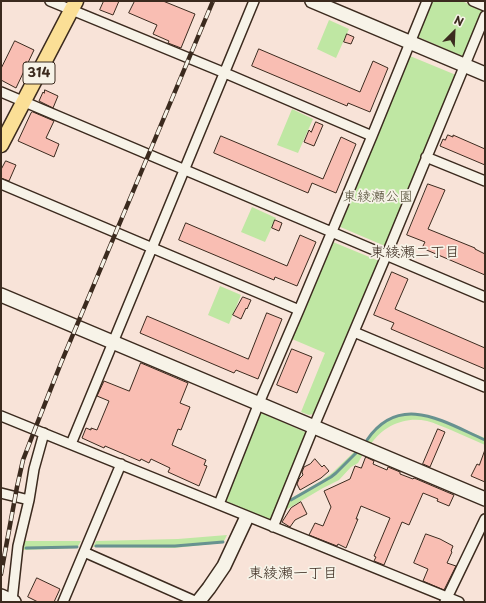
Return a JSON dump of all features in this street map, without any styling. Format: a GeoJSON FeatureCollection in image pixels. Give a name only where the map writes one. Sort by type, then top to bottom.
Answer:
{"type":"FeatureCollection","features":[{"type":"Feature","properties":{"kind":"main road","name":"314"},"geometry":{"type":"LineString","coordinates":[[1,145],[74,5]]}},
{"type":"Feature","properties":{"kind":"street"},"geometry":{"type":"LineString","coordinates":[[50,1],[74,5],[225,73],[372,136]]}},
{"type":"Feature","properties":{"kind":"street"},"geometry":{"type":"LineString","coordinates":[[71,444],[254,1]]}},
{"type":"Feature","properties":{"kind":"street"},"geometry":{"type":"LineString","coordinates":[[312,1],[485,74]]}},
{"type":"Feature","properties":{"kind":"street"},"geometry":{"type":"LineString","coordinates":[[219,504],[259,403],[300,310],[427,1]]}},
{"type":"Feature","properties":{"kind":"street"},"geometry":{"type":"LineString","coordinates":[[473,1],[485,6]]}},
{"type":"Feature","properties":{"kind":"street"},"geometry":{"type":"LineString","coordinates":[[273,527],[485,16]]}},
{"type":"Feature","properties":{"kind":"street"},"geometry":{"type":"LineString","coordinates":[[1,92],[485,297]]}},
{"type":"Feature","properties":{"kind":"street"},"geometry":{"type":"LineString","coordinates":[[426,157],[485,181]]}},
{"type":"Feature","properties":{"kind":"street"},"geometry":{"type":"LineString","coordinates":[[1,184],[300,310]]}},
{"type":"Feature","properties":{"kind":"street"},"geometry":{"type":"LineString","coordinates":[[1,295],[485,499]]}},
{"type":"Feature","properties":{"kind":"street"},"geometry":{"type":"LineString","coordinates":[[354,332],[485,387]]}},
{"type":"Feature","properties":{"kind":"street"},"geometry":{"type":"LineString","coordinates":[[1,416],[219,504],[246,517],[446,600],[459,602]]}},
{"type":"Feature","properties":{"kind":"street"},"geometry":{"type":"LineString","coordinates":[[9,600],[18,546],[29,500],[34,469],[44,433]]}},
{"type":"Feature","properties":{"kind":"street"},"geometry":{"type":"LineString","coordinates":[[63,602],[121,464]]}},
{"type":"Feature","properties":{"kind":"street"},"geometry":{"type":"LineString","coordinates":[[1,493],[29,500]]}},
{"type":"Feature","properties":{"kind":"street"},"geometry":{"type":"LineString","coordinates":[[84,552],[198,602],[224,566],[246,517]]}},
{"type":"Feature","properties":{"kind":"street"},"geometry":{"type":"LineString","coordinates":[[446,600],[485,519]]}},
{"type":"Feature","properties":{"kind":"green space"},"geometry":{"type":"Polygon","coordinates":[[[431,1],[462,1],[483,11],[464,57],[416,36],[431,1]]]}},
{"type":"Feature","properties":{"kind":"green space"},"geometry":{"type":"Polygon","coordinates":[[[329,20],[349,29],[336,58],[317,49],[329,20]]]}},
{"type":"Feature","properties":{"kind":"green space","name":"東綾瀬公園"},"geometry":{"type":"Polygon","coordinates":[[[410,56],[456,75],[385,246],[338,226],[410,56]]]}},
{"type":"Feature","properties":{"kind":"green space"},"geometry":{"type":"Polygon","coordinates":[[[292,109],[313,119],[298,153],[277,145],[292,109]]]}},
{"type":"Feature","properties":{"kind":"green space"},"geometry":{"type":"Polygon","coordinates":[[[252,207],[276,218],[265,242],[241,232],[252,207]]]}},
{"type":"Feature","properties":{"kind":"green space","name":"東綾瀬公園"},"geometry":{"type":"Polygon","coordinates":[[[333,242],[379,261],[313,414],[309,415],[301,412],[325,353],[292,339],[333,242]]]}},
{"type":"Feature","properties":{"kind":"green space"},"geometry":{"type":"Polygon","coordinates":[[[220,286],[241,295],[229,324],[208,315],[220,286]]]}},
{"type":"Feature","properties":{"kind":"green space"},"geometry":{"type":"Polygon","coordinates":[[[262,413],[305,432],[306,435],[274,518],[269,520],[226,501],[225,498],[259,414],[262,413]]]}},
{"type":"Feature","properties":{"kind":"green space"},"geometry":{"type":"Polygon","coordinates":[[[415,413],[434,417],[485,438],[485,445],[436,424],[419,420],[403,421],[395,424],[382,432],[371,444],[365,442],[381,424],[386,421],[398,416],[415,413]]]}},
{"type":"Feature","properties":{"kind":"green space"},"geometry":{"type":"Polygon","coordinates":[[[355,451],[363,454],[358,463],[351,467],[339,480],[284,511],[288,500],[332,473],[355,451]]]}},
{"type":"Feature","properties":{"kind":"green space"},"geometry":{"type":"Polygon","coordinates":[[[227,535],[223,543],[174,548],[93,547],[96,541],[178,539],[227,535]]]}},
{"type":"Feature","properties":{"kind":"green space"},"geometry":{"type":"Polygon","coordinates":[[[24,541],[81,541],[77,548],[23,550],[24,541]]]}},
{"type":"Feature","properties":{"kind":"building"},"geometry":{"type":"Polygon","coordinates":[[[104,1],[119,1],[113,15],[100,10],[104,1]]]}},
{"type":"Feature","properties":{"kind":"building"},"geometry":{"type":"Polygon","coordinates":[[[135,1],[163,1],[195,14],[181,48],[168,43],[169,41],[153,34],[157,25],[129,13],[135,1]]]}},
{"type":"Feature","properties":{"kind":"building"},"geometry":{"type":"Polygon","coordinates":[[[347,34],[354,37],[351,44],[344,42],[347,34]]]}},
{"type":"Feature","properties":{"kind":"building"},"geometry":{"type":"Polygon","coordinates":[[[15,41],[34,50],[16,88],[1,80],[1,69],[15,41]]]}},
{"type":"Feature","properties":{"kind":"building"},"geometry":{"type":"Polygon","coordinates":[[[259,49],[360,92],[373,61],[388,68],[370,112],[348,103],[347,106],[252,66],[259,49]]]}},
{"type":"Feature","properties":{"kind":"building"},"geometry":{"type":"Polygon","coordinates":[[[45,90],[58,96],[53,108],[39,101],[45,90]]]}},
{"type":"Feature","properties":{"kind":"building"},"geometry":{"type":"Polygon","coordinates":[[[33,112],[54,121],[46,138],[59,144],[54,157],[18,141],[31,113],[33,112]]]}},
{"type":"Feature","properties":{"kind":"building"},"geometry":{"type":"Polygon","coordinates":[[[316,122],[323,125],[314,146],[304,142],[309,130],[311,132],[316,122]]]}},
{"type":"Feature","properties":{"kind":"building"},"geometry":{"type":"Polygon","coordinates":[[[448,135],[453,137],[453,135],[485,149],[485,165],[440,146],[443,139],[445,140],[448,135]]]}},
{"type":"Feature","properties":{"kind":"building"},"geometry":{"type":"Polygon","coordinates":[[[221,136],[323,179],[341,137],[356,144],[336,193],[312,183],[308,193],[214,153],[221,136]]]}},
{"type":"Feature","properties":{"kind":"building"},"geometry":{"type":"Polygon","coordinates":[[[6,161],[16,165],[9,181],[1,178],[1,170],[6,161]]]}},
{"type":"Feature","properties":{"kind":"building"},"geometry":{"type":"Polygon","coordinates":[[[428,184],[445,190],[428,229],[475,248],[485,254],[485,275],[422,248],[425,242],[407,235],[428,184]]]}},
{"type":"Feature","properties":{"kind":"building"},"geometry":{"type":"Polygon","coordinates":[[[275,220],[282,223],[279,231],[272,228],[275,220]]]}},
{"type":"Feature","properties":{"kind":"building"},"geometry":{"type":"Polygon","coordinates":[[[186,223],[287,266],[300,235],[316,242],[297,286],[275,277],[274,280],[179,240],[186,223]]]}},
{"type":"Feature","properties":{"kind":"building"},"geometry":{"type":"Polygon","coordinates":[[[392,272],[408,279],[395,309],[485,348],[485,369],[391,329],[394,323],[374,315],[392,272]]]}},
{"type":"Feature","properties":{"kind":"building"},"geometry":{"type":"Polygon","coordinates":[[[243,297],[251,300],[241,319],[233,315],[243,297]]]}},
{"type":"Feature","properties":{"kind":"building"},"geometry":{"type":"Polygon","coordinates":[[[267,313],[282,319],[258,379],[236,370],[234,373],[140,333],[147,316],[248,359],[267,313]]]}},
{"type":"Feature","properties":{"kind":"building"},"geometry":{"type":"Polygon","coordinates":[[[292,349],[312,357],[297,393],[277,385],[292,349]]]}},
{"type":"Feature","properties":{"kind":"building"},"geometry":{"type":"Polygon","coordinates":[[[141,363],[188,383],[180,403],[190,407],[181,430],[178,429],[172,445],[206,460],[204,465],[207,466],[199,486],[168,472],[170,468],[151,459],[149,463],[141,459],[140,461],[82,438],[86,428],[97,430],[109,401],[97,396],[104,381],[129,391],[141,363]]]}},
{"type":"Feature","properties":{"kind":"building"},"geometry":{"type":"Polygon","coordinates":[[[438,429],[445,432],[430,467],[423,464],[438,429]]]}},
{"type":"Feature","properties":{"kind":"building"},"geometry":{"type":"Polygon","coordinates":[[[485,450],[485,482],[471,476],[477,464],[479,465],[485,450]]]}},
{"type":"Feature","properties":{"kind":"building"},"geometry":{"type":"Polygon","coordinates":[[[366,457],[374,461],[373,464],[387,470],[388,467],[400,472],[400,474],[413,479],[414,478],[454,495],[449,506],[437,501],[438,499],[423,493],[409,525],[402,522],[384,565],[374,561],[376,557],[374,556],[390,518],[361,506],[356,519],[358,519],[346,548],[309,535],[315,523],[323,526],[331,507],[324,491],[350,479],[355,466],[361,468],[366,457]]]}},
{"type":"Feature","properties":{"kind":"building"},"geometry":{"type":"Polygon","coordinates":[[[315,459],[322,467],[324,465],[329,471],[321,478],[300,490],[297,484],[303,475],[302,472],[304,467],[315,459]]]}},
{"type":"Feature","properties":{"kind":"building"},"geometry":{"type":"Polygon","coordinates":[[[301,502],[307,514],[295,520],[290,527],[282,522],[291,508],[301,502]]]}},
{"type":"Feature","properties":{"kind":"building"},"geometry":{"type":"Polygon","coordinates":[[[426,534],[453,546],[447,563],[456,566],[444,590],[423,581],[428,569],[414,563],[426,534]]]}},
{"type":"Feature","properties":{"kind":"building"},"geometry":{"type":"Polygon","coordinates":[[[37,578],[60,589],[54,602],[38,602],[28,597],[37,578]]]}},
{"type":"Feature","properties":{"kind":"waterway"},"geometry":{"type":"LineString","coordinates":[[367,440],[380,425],[394,417],[408,414],[423,415],[438,419],[485,440]]}},
{"type":"Feature","properties":{"kind":"waterway"},"geometry":{"type":"LineString","coordinates":[[291,500],[331,477],[356,453]]}},
{"type":"Feature","properties":{"kind":"waterway"},"geometry":{"type":"LineString","coordinates":[[96,546],[175,546],[223,542]]}},
{"type":"Feature","properties":{"kind":"waterway"},"geometry":{"type":"LineString","coordinates":[[26,548],[77,547]]}},
{"type":"Feature","properties":{"kind":"railway"},"geometry":{"type":"LineString","coordinates":[[1,574],[23,460],[61,363],[213,1]]}},
{"type":"Feature","properties":{"kind":"district","name":"東綾瀬二丁目"},"geometry":{"type":"Point","coordinates":[415,253]}},
{"type":"Feature","properties":{"kind":"district","name":"東綾瀬一丁目"},"geometry":{"type":"Point","coordinates":[293,574]}}]}
